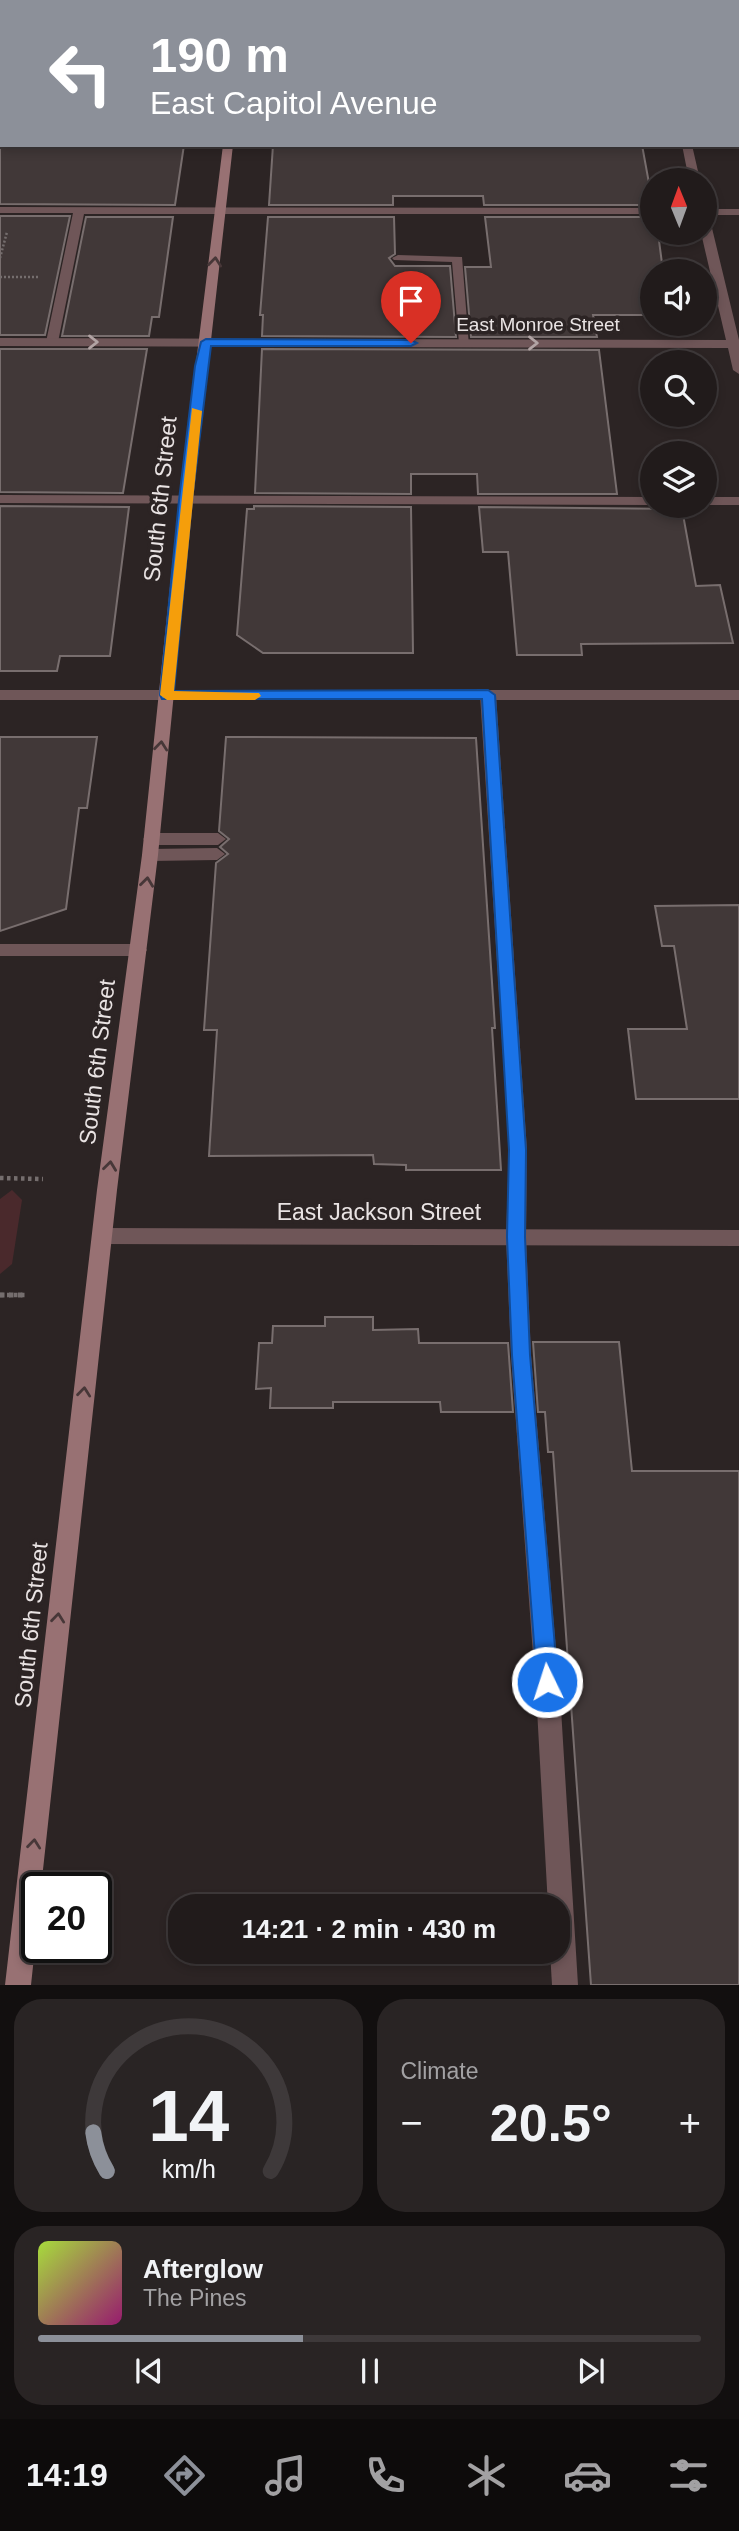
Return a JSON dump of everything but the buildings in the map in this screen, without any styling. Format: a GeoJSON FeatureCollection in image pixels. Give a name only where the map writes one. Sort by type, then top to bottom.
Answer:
{"type":"FeatureCollection","features":[{"type":"Feature","properties":{"kind":"main road","name":"South 6th Street"},"geometry":{"type":"LineString","coordinates":[[18,1985],[228,147]]}},
{"type":"Feature","properties":{"kind":"street"},"geometry":{"type":"LineString","coordinates":[[687,147],[692,168]]}},
{"type":"Feature","properties":{"kind":"street"},"geometry":{"type":"LineString","coordinates":[[0,210],[640,211]]}},
{"type":"Feature","properties":{"kind":"street"},"geometry":{"type":"LineString","coordinates":[[52,342],[79,210]]}},
{"type":"Feature","properties":{"kind":"street"},"geometry":{"type":"LineString","coordinates":[[718,212],[739,212]]}},
{"type":"Feature","properties":{"kind":"street"},"geometry":{"type":"LineString","coordinates":[[710,245],[736,344],[739,370]]}},
{"type":"Feature","properties":{"kind":"street"},"geometry":{"type":"LineString","coordinates":[[398,258],[458,259],[465,343]]}},
{"type":"Feature","properties":{"kind":"street","name":"East Monroe Street"},"geometry":{"type":"LineString","coordinates":[[0,342],[736,344]]}},
{"type":"Feature","properties":{"kind":"street"},"geometry":{"type":"LineString","coordinates":[[0,499],[640,501]]}},
{"type":"Feature","properties":{"kind":"street"},"geometry":{"type":"LineString","coordinates":[[717,501],[739,501]]}},
{"type":"Feature","properties":{"kind":"street"},"geometry":{"type":"LineString","coordinates":[[0,695],[739,695]]}},
{"type":"Feature","properties":{"kind":"street"},"geometry":{"type":"LineString","coordinates":[[488,695],[518,1150],[516,1237],[521,1355],[549,1709],[565,1985]]}},
{"type":"Feature","properties":{"kind":"street"},"geometry":{"type":"LineString","coordinates":[[150,847],[217,846]]}},
{"type":"Feature","properties":{"kind":"street"},"geometry":{"type":"LineString","coordinates":[[0,950],[138,950]]}},
{"type":"Feature","properties":{"kind":"street","name":"East Jackson Street"},"geometry":{"type":"LineString","coordinates":[[102,1236],[739,1238]]}},
{"type":"Feature","properties":{"kind":"path"},"geometry":{"type":"LineString","coordinates":[[0,277],[66,277]]}},
{"type":"Feature","properties":{"kind":"path"},"geometry":{"type":"LineString","coordinates":[[0,1178],[43,1179]]}},
{"type":"Feature","properties":{"kind":"path"},"geometry":{"type":"LineString","coordinates":[[0,1295],[27,1295]]}},
{"type":"Feature","properties":{"kind":"shaded area"},"geometry":{"type":"Polygon","coordinates":[[[12,1190],[22,1200],[12,1264],[0,1274],[0,1199],[12,1190]]]}},
{"type":"Feature","properties":{"kind":"slow traffic"},"geometry":{"type":"LineString","coordinates":[[196,411],[167,695],[255,696]]}},
{"type":"Feature","properties":{"kind":"route"},"geometry":{"type":"LineString","coordinates":[[411,343],[206,342],[186,500],[167,695],[488,695],[518,1150],[516,1237],[521,1355],[547,1682]]}}]}
